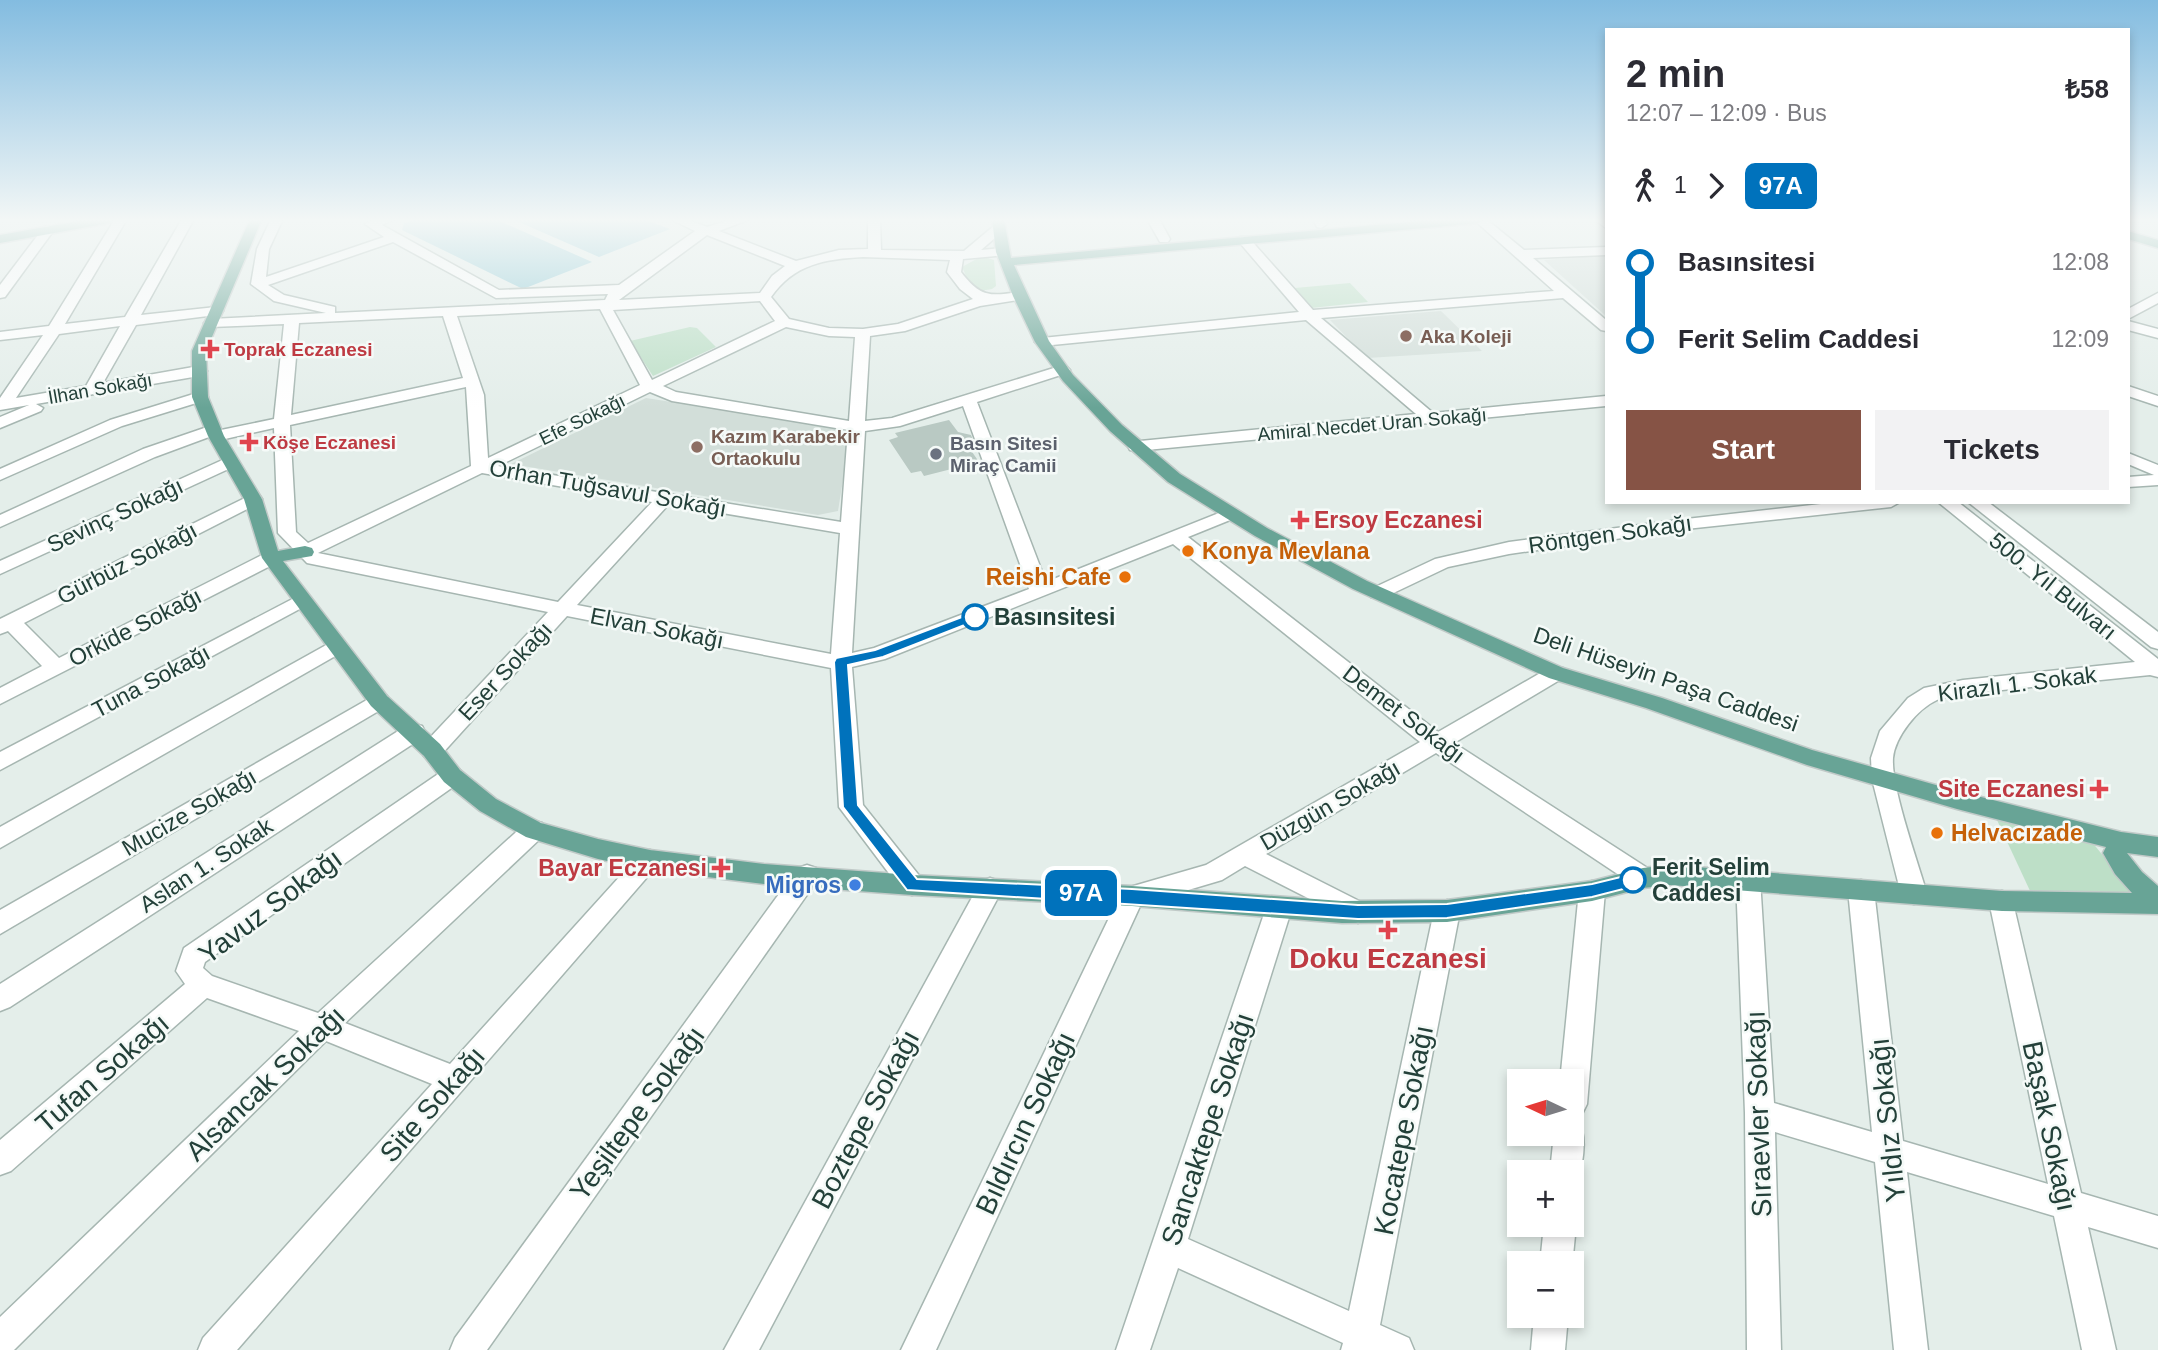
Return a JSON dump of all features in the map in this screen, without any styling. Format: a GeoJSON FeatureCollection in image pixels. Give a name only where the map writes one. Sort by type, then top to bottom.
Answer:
{"type":"FeatureCollection","features":[{"type":"Feature","properties":{"kind":"main road"},"geometry":{"type":"LineString","coordinates":[[229,282],[199,352],[200,397],[229,462],[253,499],[271,558],[379,701],[432,750],[452,776],[488,806],[534,830],[598,849],[650,860],[775,875],[807,875],[912,886],[1132,896],[1358,912],[1447,911],[1592,891],[1643,878],[1671,875],[2002,901],[2158,901]]}},
{"type":"Feature","properties":{"kind":"main road","name":"Deli Hüseyin Paşa Caddesi"},"geometry":{"type":"LineString","coordinates":[[1017,282],[1020,296],[1042,342],[1062,370],[1136,446],[1174,478],[1229,514],[1378,593],[1556,673],[1654,703],[1807,757],[2121,841],[2158,847]]}},
{"type":"Feature","properties":{"kind":"main road"},"geometry":{"type":"LineString","coordinates":[[271,558],[305,552]]}},
{"type":"Feature","properties":{"kind":"main road"},"geometry":{"type":"LineString","coordinates":[[2121,841],[2115,853],[2120,863],[2146,892],[2158,901]]}},
{"type":"Feature","properties":{"kind":"street"},"geometry":{"type":"LineString","coordinates":[[2,405],[54,330],[83,282]]}},
{"type":"Feature","properties":{"kind":"street"},"geometry":{"type":"LineString","coordinates":[[92,389],[153,282]]}},
{"type":"Feature","properties":{"kind":"street"},"geometry":{"type":"LineString","coordinates":[[258,285],[267,282]]}},
{"type":"Feature","properties":{"kind":"street"},"geometry":{"type":"LineString","coordinates":[[476,282],[496,293],[622,289]]}},
{"type":"Feature","properties":{"kind":"street"},"geometry":{"type":"LineString","coordinates":[[632,282],[622,289],[606,310],[647,385],[671,396],[857,426],[894,423],[1062,370]]}},
{"type":"Feature","properties":{"kind":"street"},"geometry":{"type":"LineString","coordinates":[[764,298],[774,282]]}},
{"type":"Feature","properties":{"kind":"street"},"geometry":{"type":"LineString","coordinates":[[961,282],[976,297],[989,300]]}},
{"type":"Feature","properties":{"kind":"street"},"geometry":{"type":"LineString","coordinates":[[1280,282],[1309,315],[1431,419]]}},
{"type":"Feature","properties":{"kind":"street"},"geometry":{"type":"LineString","coordinates":[[1552,282],[1605,326]]}},
{"type":"Feature","properties":{"kind":"street"},"geometry":{"type":"LineString","coordinates":[[258,285],[279,299],[359,316]]}},
{"type":"Feature","properties":{"kind":"street"},"geometry":{"type":"LineString","coordinates":[[1042,342],[1309,315],[1564,294]]}},
{"type":"Feature","properties":{"kind":"street"},"geometry":{"type":"LineString","coordinates":[[764,298],[784,322],[829,332],[863,333],[900,328],[989,300],[1020,296]]}},
{"type":"Feature","properties":{"kind":"street"},"geometry":{"type":"LineString","coordinates":[[0,336],[131,321],[214,317],[292,319],[764,298]]}},
{"type":"Feature","properties":{"kind":"street"},"geometry":{"type":"LineString","coordinates":[[2130,317],[2158,298]]}},
{"type":"Feature","properties":{"kind":"street","name":"Orhan Tuğsavul Sokağı"},"geometry":{"type":"LineString","coordinates":[[449,312],[476,396],[480,468],[850,529]]}},
{"type":"Feature","properties":{"kind":"street"},"geometry":{"type":"LineString","coordinates":[[2130,317],[2158,319]]}},
{"type":"Feature","properties":{"kind":"street"},"geometry":{"type":"LineString","coordinates":[[2130,317],[2158,334]]}},
{"type":"Feature","properties":{"kind":"street"},"geometry":{"type":"LineString","coordinates":[[292,319],[282,421],[287,533],[305,552]]}},
{"type":"Feature","properties":{"kind":"street","name":"Efe Sokağı"},"geometry":{"type":"LineString","coordinates":[[305,552],[784,322]]}},
{"type":"Feature","properties":{"kind":"street"},"geometry":{"type":"LineString","coordinates":[[863,333],[841,662],[851,807],[912,886]]}},
{"type":"Feature","properties":{"kind":"street","name":"İlhan Sokağı"},"geometry":{"type":"LineString","coordinates":[[2,405],[199,371]]}},
{"type":"Feature","properties":{"kind":"street"},"geometry":{"type":"LineString","coordinates":[[0,522],[149,453],[214,433],[471,382]]}},
{"type":"Feature","properties":{"kind":"street"},"geometry":{"type":"LineString","coordinates":[[2130,392],[2158,401]]}},
{"type":"Feature","properties":{"kind":"street"},"geometry":{"type":"LineString","coordinates":[[0,423],[69,393]]}},
{"type":"Feature","properties":{"kind":"street"},"geometry":{"type":"LineString","coordinates":[[0,475],[116,423],[200,397]]}},
{"type":"Feature","properties":{"kind":"street"},"geometry":{"type":"LineString","coordinates":[[968,399],[1040,592]]}},
{"type":"Feature","properties":{"kind":"street","name":"Amiral Necdet Uran Sokağı"},"geometry":{"type":"LineString","coordinates":[[1136,446],[1605,401]]}},
{"type":"Feature","properties":{"kind":"street"},"geometry":{"type":"LineString","coordinates":[[2130,459],[2158,471]]}},
{"type":"Feature","properties":{"kind":"street","name":"Sevinç Sokağı"},"geometry":{"type":"LineString","coordinates":[[0,568],[229,462]]}},
{"type":"Feature","properties":{"kind":"street"},"geometry":{"type":"LineString","coordinates":[[2130,482],[2158,480]]}},
{"type":"Feature","properties":{"kind":"street","name":"Gürbüz Sokağı"},"geometry":{"type":"LineString","coordinates":[[5,624],[253,499]]}},
{"type":"Feature","properties":{"kind":"street","name":"Eser Sokağı"},"geometry":{"type":"LineString","coordinates":[[432,750],[664,499]]}},
{"type":"Feature","properties":{"kind":"street","name":"Röntgen Sokağı"},"geometry":{"type":"LineString","coordinates":[[1378,593],[1442,563],[1509,548],[1686,524],[1872,504]]}},
{"type":"Feature","properties":{"kind":"street","name":"500. Yıl Bulvarı"},"geometry":{"type":"LineString","coordinates":[[1950,504],[2157,669]]}},
{"type":"Feature","properties":{"kind":"street","name":"500. Yıl Bulvarı"},"geometry":{"type":"LineString","coordinates":[[1979,504],[2158,642]]}},
{"type":"Feature","properties":{"kind":"street","name":"Elvan Sokağı"},"geometry":{"type":"LineString","coordinates":[[305,552],[314,559],[792,656],[841,662],[878,654],[1040,592],[1229,514]]}},
{"type":"Feature","properties":{"kind":"street","name":"Demet Sokağı"},"geometry":{"type":"LineString","coordinates":[[1175,536],[1437,743],[1643,878]]}},
{"type":"Feature","properties":{"kind":"street","name":"Orkide Sokağı"},"geometry":{"type":"LineString","coordinates":[[0,697],[271,558]]}},
{"type":"Feature","properties":{"kind":"street","name":"Tuna Sokağı"},"geometry":{"type":"LineString","coordinates":[[0,762],[302,600]]}},
{"type":"Feature","properties":{"kind":"street"},"geometry":{"type":"LineString","coordinates":[[5,624],[57,668]]}},
{"type":"Feature","properties":{"kind":"street"},"geometry":{"type":"LineString","coordinates":[[0,839],[337,646]]}},
{"type":"Feature","properties":{"kind":"street","name":"Kirazlı 1. Sokak"},"geometry":{"type":"LineString","coordinates":[[1914,894],[1883,779],[1882,758],[1888,737],[1916,703],[1931,693],[1963,687],[2157,669]]}},
{"type":"Feature","properties":{"kind":"street","name":"Düzgün Sokağı"},"geometry":{"type":"LineString","coordinates":[[1132,896],[1213,873],[1556,673]]}},
{"type":"Feature","properties":{"kind":"street","name":"Mucize Sokağı"},"geometry":{"type":"LineString","coordinates":[[0,923],[379,701]]}},
{"type":"Feature","properties":{"kind":"street","name":"Aslan 1. Sokak"},"geometry":{"type":"LineString","coordinates":[[0,999],[414,732]]}},
{"type":"Feature","properties":{"kind":"street","name":"Yavuz Sokağı"},"geometry":{"type":"LineString","coordinates":[[452,776],[193,956],[190,971],[203,985],[322,1027],[453,1079]]}},
{"type":"Feature","properties":{"kind":"street","name":"Alsancak Sokağı"},"geometry":{"type":"LineString","coordinates":[[1,1338],[322,1027],[534,830]]}},
{"type":"Feature","properties":{"kind":"street"},"geometry":{"type":"LineString","coordinates":[[1245,855],[1358,912]]}},
{"type":"Feature","properties":{"kind":"street","name":"Site Sokağı"},"geometry":{"type":"LineString","coordinates":[[215,1350],[650,860]]}},
{"type":"Feature","properties":{"kind":"street"},"geometry":{"type":"LineString","coordinates":[[1208,903],[1213,873]]}},
{"type":"Feature","properties":{"kind":"street","name":"Yeşiltepe Sokağı"},"geometry":{"type":"LineString","coordinates":[[467,1350],[807,875]]}},
{"type":"Feature","properties":{"kind":"street","name":"Sıraevler Sokağı"},"geometry":{"type":"LineString","coordinates":[[1748,879],[1760,1113],[1764,1350]]}},
{"type":"Feature","properties":{"kind":"street","name":"Boztepe Sokağı"},"geometry":{"type":"LineString","coordinates":[[741,1350],[990,888]]}},
{"type":"Feature","properties":{"kind":"street","name":"Yıldız Sokağı"},"geometry":{"type":"LineString","coordinates":[[1861,890],[1911,1350]]}},
{"type":"Feature","properties":{"kind":"street"},"geometry":{"type":"LineString","coordinates":[[1575,1069],[1592,891]]}},
{"type":"Feature","properties":{"kind":"street","name":"Bıldırcın Sokağı"},"geometry":{"type":"LineString","coordinates":[[918,1350],[1132,896]]}},
{"type":"Feature","properties":{"kind":"street","name":"Başak Sokağı"},"geometry":{"type":"LineString","coordinates":[[2002,901],[2099,1350]]}},
{"type":"Feature","properties":{"kind":"street","name":"Sancaktepe Sokağı"},"geometry":{"type":"LineString","coordinates":[[1133,1350],[1279,908]]}},
{"type":"Feature","properties":{"kind":"street","name":"Kocatepe Sokağı"},"geometry":{"type":"LineString","coordinates":[[1359,1343],[1447,911]]}},
{"type":"Feature","properties":{"kind":"street","name":"Tufan Sokağı"},"geometry":{"type":"LineString","coordinates":[[0,1160],[203,985]]}},
{"type":"Feature","properties":{"kind":"street"},"geometry":{"type":"LineString","coordinates":[[1760,1113],[2158,1232]]}},
{"type":"Feature","properties":{"kind":"street"},"geometry":{"type":"LineString","coordinates":[[1169,1247],[1359,1343],[1397,1350]]}},
{"type":"Feature","properties":{"kind":"street"},"geometry":{"type":"LineString","coordinates":[[1548,1350],[1550,1328]]}},
{"type":"Feature","properties":{"kind":"shaded area"},"geometry":{"type":"Polygon","coordinates":[[[1568,282],[1605,282],[1605,315],[1568,282]]]}},
{"type":"Feature","properties":{"kind":"shaded area","name":"Aka Koleji"},"geometry":{"type":"Polygon","coordinates":[[[1441,311],[1482,351],[1367,358],[1330,320],[1441,311]]]}},
{"type":"Feature","properties":{"kind":"shaded area","name":"Kazım Karabekir Ortaokulu"},"geometry":{"type":"Polygon","coordinates":[[[646,398],[851,430],[838,511],[818,515],[511,464],[646,398]]]}},
{"type":"Feature","properties":{"kind":"green space"},"geometry":{"type":"Polygon","coordinates":[[[971,282],[996,282],[996,286],[992,289],[980,291],[971,282]]]}},
{"type":"Feature","properties":{"kind":"green space"},"geometry":{"type":"Polygon","coordinates":[[[1350,283],[1368,302],[1311,308],[1295,288],[1350,283]]]}},
{"type":"Feature","properties":{"kind":"green space"},"geometry":{"type":"Polygon","coordinates":[[[690,327],[697,328],[716,347],[653,376],[630,341],[690,327]]]}},
{"type":"Feature","properties":{"kind":"green space"},"geometry":{"type":"Polygon","coordinates":[[[1997,820],[2092,842],[2133,893],[2031,893],[1997,820]]]}},
{"type":"Feature","properties":{"kind":"water"},"geometry":{"type":"Polygon","coordinates":[[[509,282],[541,282],[523,289],[509,282]]]}},
{"type":"Feature","properties":{"kind":"building","name":"Basın Sitesi Miraç Camii"},"geometry":{"type":"Polygon","coordinates":[[[949,420],[958,432],[971,435],[974,443],[970,449],[979,462],[924,476],[921,471],[911,473],[889,440],[898,437],[895,433],[949,420]]]}},
{"type":"Feature","properties":{"kind":"bus line","name":"97A"},"geometry":{"type":"LineString","coordinates":[[975,617],[878,654],[841,662],[851,807],[912,886],[1132,896],[1358,912],[1447,911],[1592,891],[1633,880]]}},
{"type":"Feature","properties":{"kind":"place","name":"Aka Koleji"},"geometry":{"type":"Point","coordinates":[1406,336]}},
{"type":"Feature","properties":{"kind":"place","name":"Toprak Eczanesi"},"geometry":{"type":"Point","coordinates":[210,349]}},
{"type":"Feature","properties":{"kind":"place","name":"Köşe Eczanesi"},"geometry":{"type":"Point","coordinates":[249,442]}},
{"type":"Feature","properties":{"kind":"place","name":"Kazım Karabekir Ortaokulu"},"geometry":{"type":"Point","coordinates":[697,447]}},
{"type":"Feature","properties":{"kind":"place","name":"Basın Sitesi Miraç Camii"},"geometry":{"type":"Point","coordinates":[936,454]}},
{"type":"Feature","properties":{"kind":"place","name":"Ersoy Eczanesi"},"geometry":{"type":"Point","coordinates":[1300,520]}},
{"type":"Feature","properties":{"kind":"place","name":"Konya Mevlana"},"geometry":{"type":"Point","coordinates":[1188,551]}},
{"type":"Feature","properties":{"kind":"place","name":"Reishi Cafe"},"geometry":{"type":"Point","coordinates":[1125,577]}},
{"type":"Feature","properties":{"kind":"place","name":"Basınsitesi"},"geometry":{"type":"Point","coordinates":[975,617]}},
{"type":"Feature","properties":{"kind":"place","name":"Site Eczanesi"},"geometry":{"type":"Point","coordinates":[2099,789]}},
{"type":"Feature","properties":{"kind":"place","name":"Helvacızade"},"geometry":{"type":"Point","coordinates":[1937,833]}},
{"type":"Feature","properties":{"kind":"place","name":"Bayar Eczanesi"},"geometry":{"type":"Point","coordinates":[721,868]}},
{"type":"Feature","properties":{"kind":"place","name":"Ferit Selim Caddesi"},"geometry":{"type":"Point","coordinates":[1633,880]}},
{"type":"Feature","properties":{"kind":"place","name":"Migros"},"geometry":{"type":"Point","coordinates":[855,885]}},
{"type":"Feature","properties":{"kind":"place","name":"Doku Eczanesi"},"geometry":{"type":"Point","coordinates":[1388,930]}}]}
